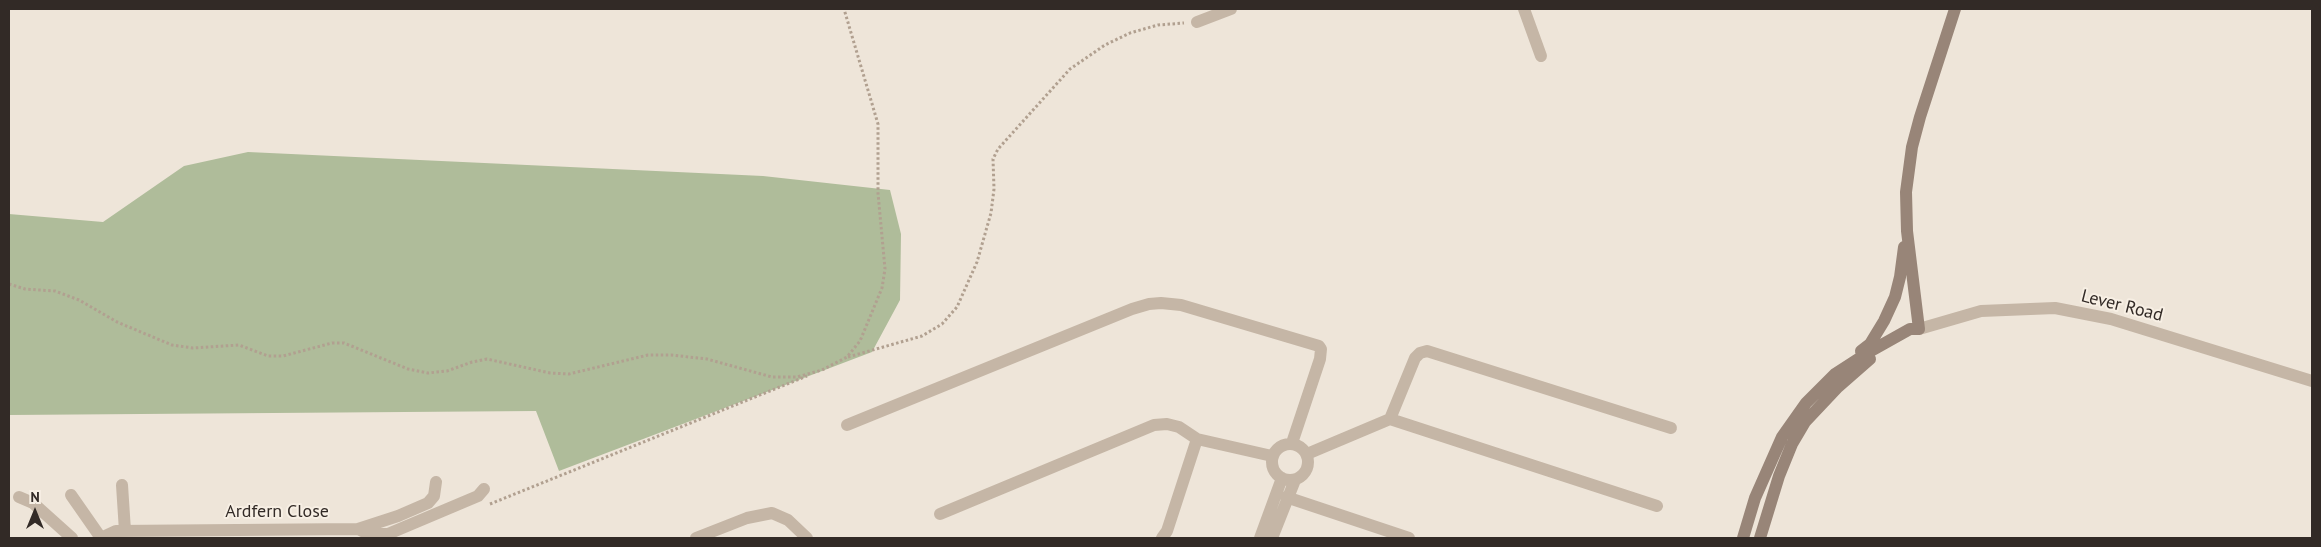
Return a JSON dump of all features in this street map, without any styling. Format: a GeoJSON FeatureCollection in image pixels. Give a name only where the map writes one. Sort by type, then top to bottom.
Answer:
{"type":"FeatureCollection","features":[{"type":"Feature","properties":{"kind":"main road"},"geometry":{"type":"LineString","coordinates":[[1919,329],[1907,231],[1906,192],[1912,147],[1933,73],[1955,9]]}},
{"type":"Feature","properties":{"kind":"main road"},"geometry":{"type":"LineString","coordinates":[[1835,374],[1870,344],[1884,321],[1900,278],[1907,231]]}},
{"type":"Feature","properties":{"kind":"main road","name":"Lever Road"},"geometry":{"type":"LineString","coordinates":[[1743,538],[1756,498],[1782,436],[1806,403],[1835,374],[1910,329],[1919,329]]}},
{"type":"Feature","properties":{"kind":"main road","name":"Lever Road"},"geometry":{"type":"LineString","coordinates":[[1760,538],[1779,476],[1792,444],[1805,422],[1838,388],[1872,358],[1912,336],[1919,329]]}},
{"type":"Feature","properties":{"kind":"street"},"geometry":{"type":"LineString","coordinates":[[1196,22],[1231,9]]}},
{"type":"Feature","properties":{"kind":"street"},"geometry":{"type":"LineString","coordinates":[[1524,9],[1541,56]]}},
{"type":"Feature","properties":{"kind":"street"},"geometry":{"type":"LineString","coordinates":[[846,425],[1132,309],[1149,304],[1162,303],[1182,305],[1319,346],[1321,349],[1320,360],[1292,443]]}},
{"type":"Feature","properties":{"kind":"street","name":"Lever Road"},"geometry":{"type":"LineString","coordinates":[[1919,329],[1981,311],[2055,308],[2111,319],[2312,380]]}},
{"type":"Feature","properties":{"kind":"street"},"geometry":{"type":"LineString","coordinates":[[1390,419],[1415,358],[1420,353],[1427,351],[1671,428]]}},
{"type":"Feature","properties":{"kind":"street"},"geometry":{"type":"LineString","coordinates":[[1307,454],[1390,419],[1658,506]]}},
{"type":"Feature","properties":{"kind":"street"},"geometry":{"type":"LineString","coordinates":[[940,514],[1146,427],[1167,424],[1179,427],[1196,439],[1272,456]]}},
{"type":"Feature","properties":{"kind":"street"},"geometry":{"type":"LineString","coordinates":[[1162,538],[1167,531],[1196,439]]}},
{"type":"Feature","properties":{"kind":"street"},"geometry":{"type":"LineString","coordinates":[[1260,538],[1288,479],[1305,473],[1309,460],[1307,454],[1304,449],[1292,443],[1280,446],[1272,456],[1273,469],[1288,479]]}},
{"type":"Feature","properties":{"kind":"street"},"geometry":{"type":"LineString","coordinates":[[1272,538],[1286,497],[1288,479]]}},
{"type":"Feature","properties":{"kind":"street","name":"Ardfern Close"},"geometry":{"type":"LineString","coordinates":[[101,538],[116,531],[358,529],[398,516],[428,503],[434,496],[436,482]]}},
{"type":"Feature","properties":{"kind":"street"},"geometry":{"type":"LineString","coordinates":[[122,485],[125,531]]}},
{"type":"Feature","properties":{"kind":"street"},"geometry":{"type":"LineString","coordinates":[[358,529],[368,534],[388,534],[478,496],[484,489]]}},
{"type":"Feature","properties":{"kind":"street"},"geometry":{"type":"LineString","coordinates":[[71,494],[101,538]]}},
{"type":"Feature","properties":{"kind":"street"},"geometry":{"type":"LineString","coordinates":[[19,497],[33,503],[72,538]]}},
{"type":"Feature","properties":{"kind":"street"},"geometry":{"type":"LineString","coordinates":[[1286,497],[1402,537]]}},
{"type":"Feature","properties":{"kind":"street"},"geometry":{"type":"LineString","coordinates":[[696,538],[747,518],[772,513],[788,520],[807,538]]}},
{"type":"Feature","properties":{"kind":"path"},"geometry":{"type":"LineString","coordinates":[[844,9],[878,124],[878,193],[885,269],[882,288],[874,310],[860,341],[847,357]]}},
{"type":"Feature","properties":{"kind":"path"},"geometry":{"type":"LineString","coordinates":[[487,505],[822,370],[847,357],[922,336],[942,324],[957,307],[977,262],[991,213],[994,189],[993,159],[998,150],[1070,69],[1105,45],[1130,33],[1158,25],[1196,22]]}},
{"type":"Feature","properties":{"kind":"path"},"geometry":{"type":"LineString","coordinates":[[9,284],[25,288],[55,291],[78,300],[117,322],[163,341],[193,348],[239,345],[268,356],[283,356],[332,343],[344,343],[408,369],[428,373],[447,371],[472,362],[487,360],[550,373],[569,374],[648,355],[671,355],[707,360],[772,377],[797,377],[822,370]]}},
{"type":"Feature","properties":{"kind":"green space"},"geometry":{"type":"Polygon","coordinates":[[[248,152],[763,176],[890,190],[901,234],[900,300],[872,352],[559,471],[536,411],[9,415],[9,214],[103,222],[184,166],[248,152]]]}}]}
